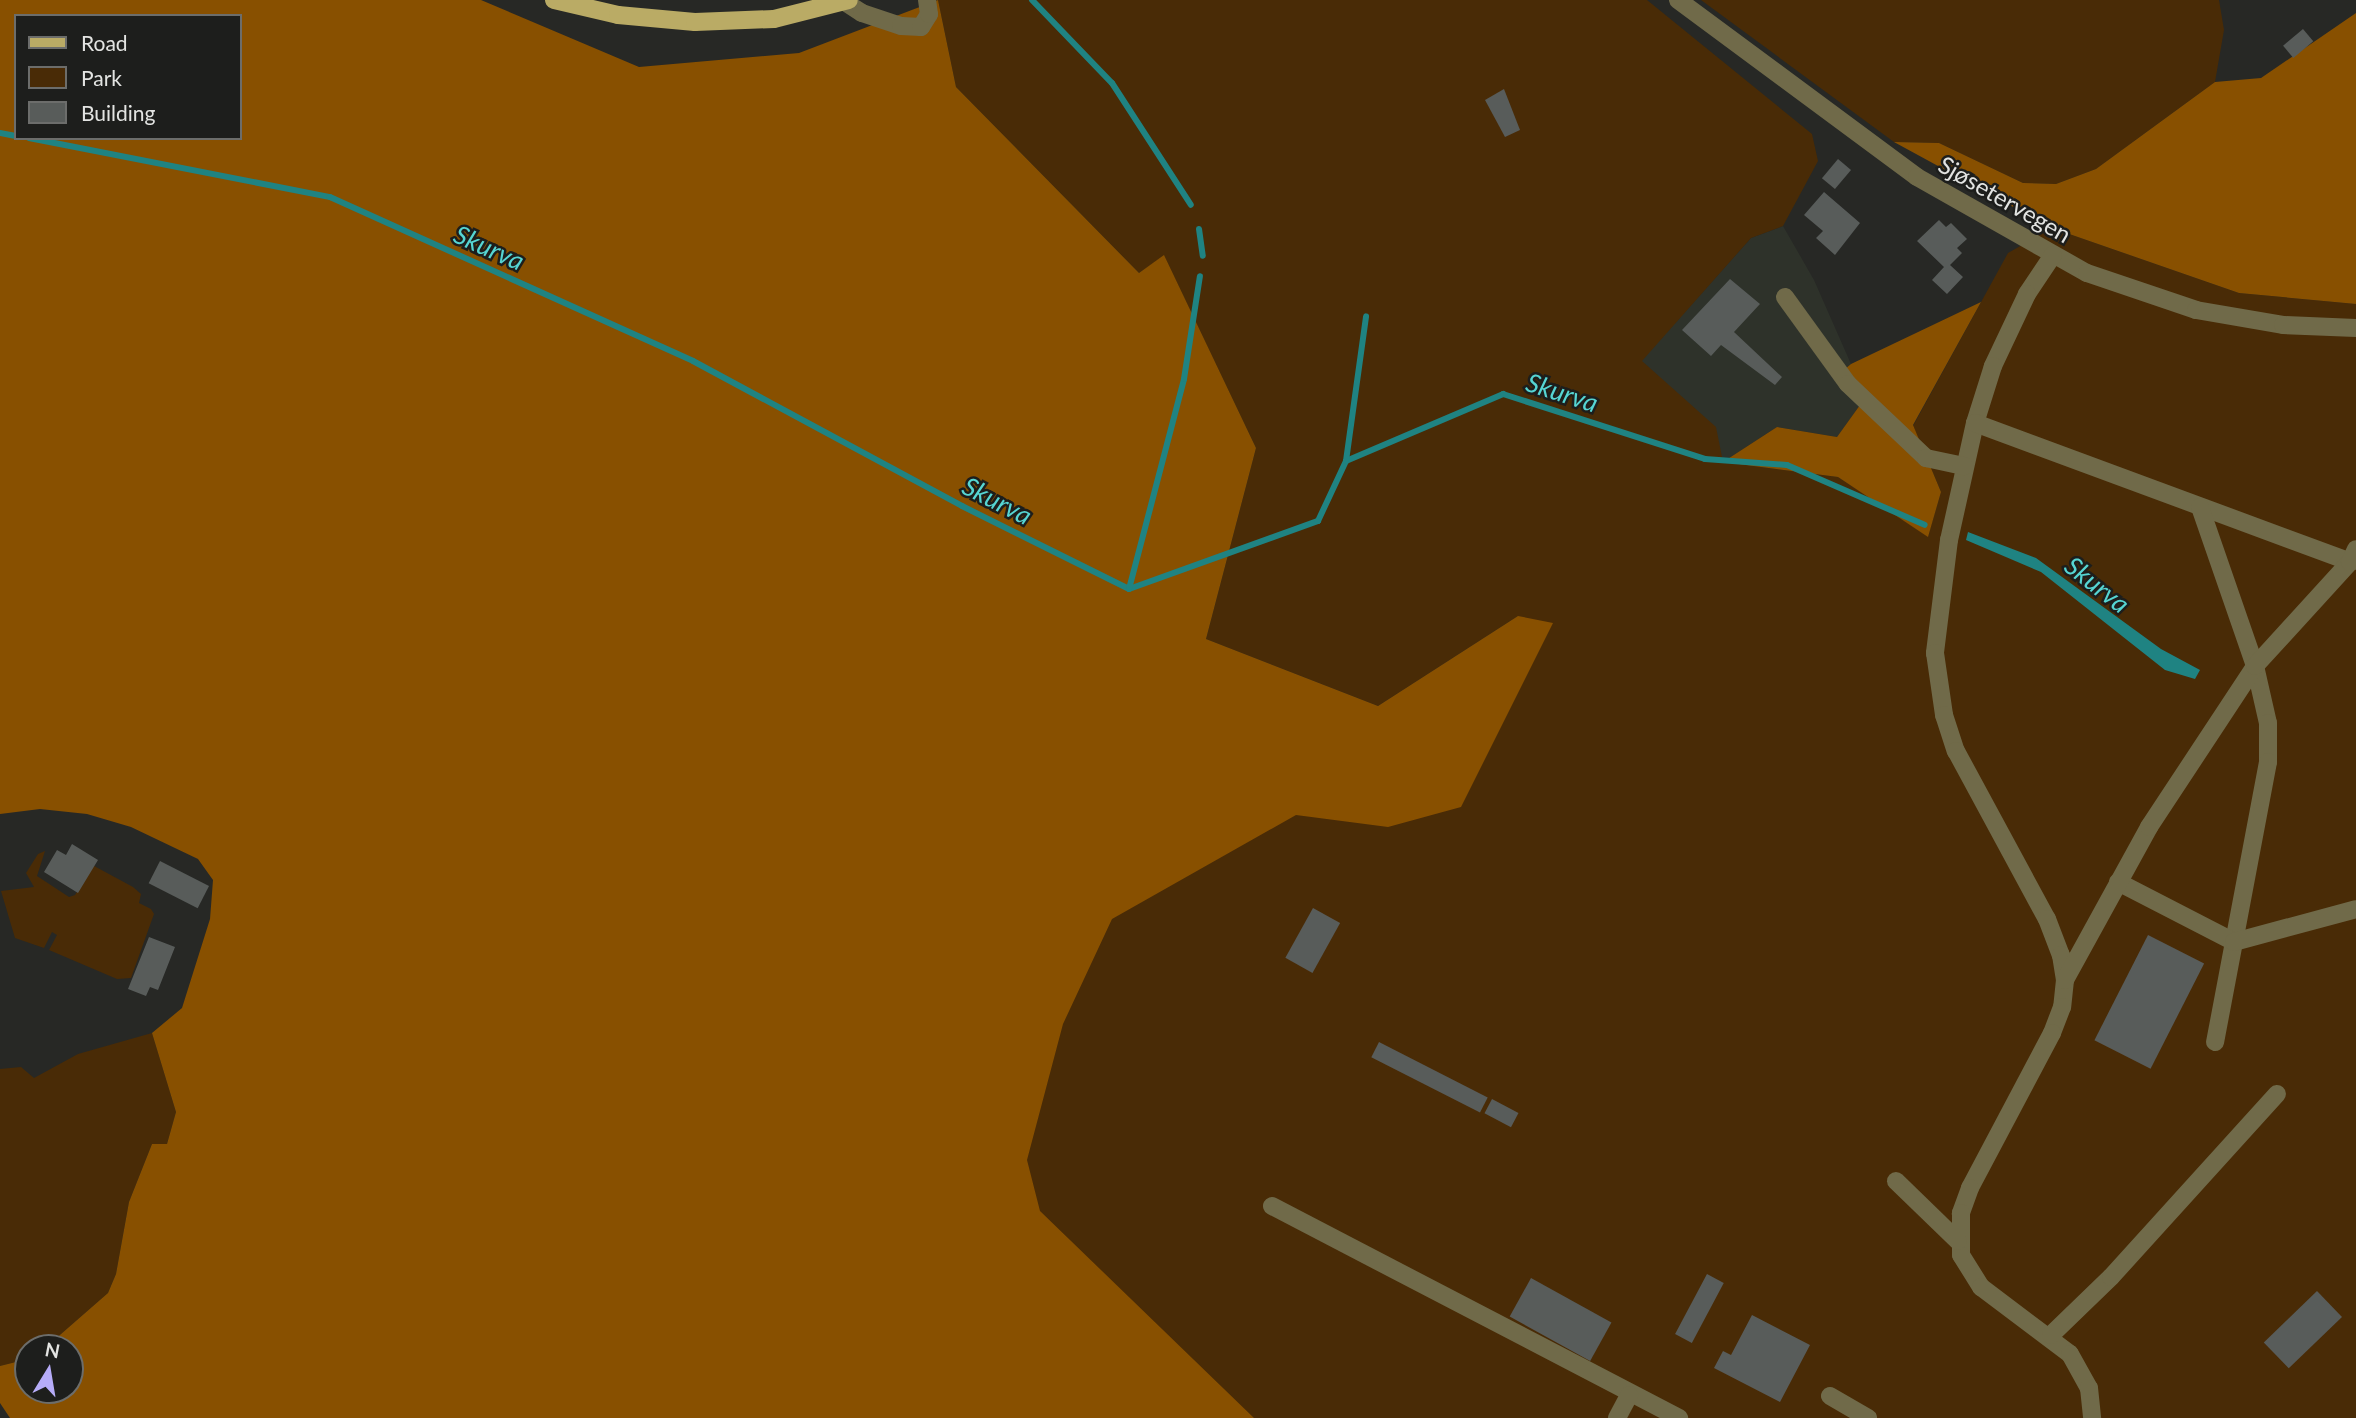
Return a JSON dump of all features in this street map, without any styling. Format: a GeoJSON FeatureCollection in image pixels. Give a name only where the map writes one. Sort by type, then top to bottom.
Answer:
{"type":"FeatureCollection","features":[{"type":"Feature","properties":{"kind":"main road"},"geometry":{"type":"LineString","coordinates":[[554,0],[618,15],[695,22],[774,19],[847,1]]}},
{"type":"Feature","properties":{"kind":"street"},"geometry":{"type":"LineString","coordinates":[[847,1],[862,13],[901,26],[920,27],[929,14],[926,0]]}},
{"type":"Feature","properties":{"kind":"street","name":"Sjøsetervegen"},"geometry":{"type":"LineString","coordinates":[[1678,0],[1917,177],[2087,273],[2196,310],[2283,325],[2356,328]]}},
{"type":"Feature","properties":{"kind":"street"},"geometry":{"type":"LineString","coordinates":[[1958,1241],[1970,1188],[2052,1033],[2062,1007],[2065,979],[2061,955],[2047,919],[1956,751],[1939,690],[1937,615],[1964,466],[1993,366],[2027,294],[2053,255]]}},
{"type":"Feature","properties":{"kind":"street"},"geometry":{"type":"LineString","coordinates":[[1786,297],[1848,384],[1926,458],[1964,466]]}},
{"type":"Feature","properties":{"kind":"street"},"geometry":{"type":"LineString","coordinates":[[1975,424],[2200,507],[2354,557],[2255,666],[2148,827],[2065,979]]}},
{"type":"Feature","properties":{"kind":"street"},"geometry":{"type":"LineString","coordinates":[[2200,507],[2255,666],[2268,723],[2268,762],[2215,1042]]}},
{"type":"Feature","properties":{"kind":"street"},"geometry":{"type":"LineString","coordinates":[[2118,882],[2234,942],[2356,909]]}},
{"type":"Feature","properties":{"kind":"street"},"geometry":{"type":"LineString","coordinates":[[2051,1335],[2146,1239],[2277,1094]]}},
{"type":"Feature","properties":{"kind":"street"},"geometry":{"type":"LineString","coordinates":[[1896,1181],[1958,1241],[1972,1278],[2051,1335],[2078,1365],[2089,1388],[2092,1418]]}},
{"type":"Feature","properties":{"kind":"street"},"geometry":{"type":"LineString","coordinates":[[1272,1206],[1629,1395],[1679,1418]]}},
{"type":"Feature","properties":{"kind":"street"},"geometry":{"type":"LineString","coordinates":[[1617,1418],[1629,1395]]}},
{"type":"Feature","properties":{"kind":"street"},"geometry":{"type":"LineString","coordinates":[[1830,1396],[1868,1418]]}},
{"type":"Feature","properties":{"kind":"shaded area"},"geometry":{"type":"Polygon","coordinates":[[[0,0],[481,0],[639,67],[799,53],[938,0],[956,87],[1139,273],[1164,255],[1256,448],[1206,639],[1378,706],[1518,616],[1553,623],[1461,807],[1388,827],[1296,815],[1112,919],[1063,1024],[1027,1160],[1040,1211],[1254,1418],[10,1418],[0,1403],[0,1366],[14,1362],[14,1404],[84,1404],[84,1334],[61,1334],[108,1293],[116,1274],[129,1202],[152,1144],[167,1144],[176,1112],[152,1033],[182,1008],[210,919],[213,880],[198,859],[131,827],[87,814],[40,809],[0,814],[0,0]]]}},
{"type":"Feature","properties":{"kind":"shaded area"},"geometry":{"type":"Polygon","coordinates":[[[2356,13],[2356,304],[2239,293],[2052,228],[1894,142],[1939,143],[2023,183],[2056,184],[2096,169],[2215,82],[2261,78],[2356,13]]]}},
{"type":"Feature","properties":{"kind":"shaded area"},"geometry":{"type":"Polygon","coordinates":[[[1783,226],[1814,280],[1851,364],[1834,377],[1860,405],[1837,437],[1777,427],[1723,462],[1641,361],[1751,238],[1783,226]]]}},
{"type":"Feature","properties":{"kind":"shaded area"},"geometry":{"type":"Polygon","coordinates":[[[1981,302],[1913,425],[1941,492],[1928,537],[1838,477],[1723,462],[1777,427],[1837,437],[1860,405],[1834,378],[1851,364],[1981,302]]]}},
{"type":"Feature","properties":{"kind":"green space"},"geometry":{"type":"Polygon","coordinates":[[[938,0],[1647,0],[1812,134],[1818,161],[1783,226],[1751,238],[1642,361],[1716,427],[1723,462],[1838,477],[1928,536],[1941,492],[1913,426],[2008,253],[2052,228],[2239,293],[2356,304],[2356,1418],[789,1418],[517,670],[1296,814],[1518,616],[1378,706],[1206,639],[1256,448],[1164,256],[1139,273],[956,87],[938,0]]]}},
{"type":"Feature","properties":{"kind":"green space"},"geometry":{"type":"Polygon","coordinates":[[[1701,0],[2219,0],[2224,30],[2215,82],[2096,169],[2056,184],[2023,183],[1939,143],[1894,142],[1701,0]]]}},
{"type":"Feature","properties":{"kind":"green space"},"geometry":{"type":"Polygon","coordinates":[[[45,851],[37,876],[69,897],[75,895],[91,868],[83,860],[141,894],[139,903],[151,909],[154,914],[131,978],[117,979],[49,950],[57,935],[52,932],[44,948],[15,938],[1,891],[34,887],[26,873],[38,854],[45,851]]]}},
{"type":"Feature","properties":{"kind":"green space"},"geometry":{"type":"Polygon","coordinates":[[[152,1033],[176,1112],[167,1144],[152,1144],[129,1202],[116,1274],[108,1293],[61,1334],[14,1334],[14,1362],[0,1366],[0,1069],[21,1067],[34,1078],[78,1054],[152,1033]]]}},
{"type":"Feature","properties":{"kind":"water"},"geometry":{"type":"Polygon","coordinates":[[[1968,532],[2036,558],[2161,649],[2200,670],[2195,679],[2165,670],[2041,572],[1966,540],[1968,532]]]}},
{"type":"Feature","properties":{"kind":"building"},"geometry":{"type":"Polygon","coordinates":[[[2303,29],[2313,41],[2293,58],[2283,46],[2303,29]]]}},
{"type":"Feature","properties":{"kind":"building"},"geometry":{"type":"Polygon","coordinates":[[[1504,89],[1520,130],[1505,137],[1485,100],[1504,89]]]}},
{"type":"Feature","properties":{"kind":"building"},"geometry":{"type":"Polygon","coordinates":[[[1838,159],[1851,170],[1835,189],[1822,178],[1838,159]]]}},
{"type":"Feature","properties":{"kind":"building"},"geometry":{"type":"Polygon","coordinates":[[[1824,192],[1860,223],[1835,255],[1816,238],[1823,231],[1804,215],[1824,192]]]}},
{"type":"Feature","properties":{"kind":"building"},"geometry":{"type":"Polygon","coordinates":[[[1939,220],[1946,227],[1951,223],[1967,239],[1957,248],[1962,253],[1950,265],[1963,277],[1947,294],[1932,280],[1944,267],[1917,241],[1939,220]]]}},
{"type":"Feature","properties":{"kind":"building"},"geometry":{"type":"Polygon","coordinates":[[[1730,279],[1760,304],[1734,332],[1782,377],[1775,385],[1721,345],[1711,356],[1682,330],[1730,279]]]}},
{"type":"Feature","properties":{"kind":"building"},"geometry":{"type":"Polygon","coordinates":[[[72,844],[98,860],[78,893],[44,872],[57,850],[66,855],[72,844]]]}},
{"type":"Feature","properties":{"kind":"building"},"geometry":{"type":"Polygon","coordinates":[[[160,861],[209,886],[198,908],[149,883],[160,861]]]}},
{"type":"Feature","properties":{"kind":"building"},"geometry":{"type":"Polygon","coordinates":[[[1313,908],[1340,923],[1312,973],[1285,958],[1313,908]]]}},
{"type":"Feature","properties":{"kind":"building"},"geometry":{"type":"Polygon","coordinates":[[[2148,935],[2204,964],[2151,1069],[2094,1040],[2148,935]]]}},
{"type":"Feature","properties":{"kind":"building"},"geometry":{"type":"Polygon","coordinates":[[[149,937],[175,947],[158,990],[150,987],[146,996],[128,989],[149,937]]]}},
{"type":"Feature","properties":{"kind":"building"},"geometry":{"type":"Polygon","coordinates":[[[1379,1042],[1488,1097],[1480,1113],[1371,1057],[1379,1042]]]}},
{"type":"Feature","properties":{"kind":"building"},"geometry":{"type":"Polygon","coordinates":[[[1492,1099],[1518,1113],[1511,1127],[1484,1113],[1492,1099]]]}},
{"type":"Feature","properties":{"kind":"building"},"geometry":{"type":"Polygon","coordinates":[[[1707,1274],[1724,1283],[1692,1343],[1675,1334],[1707,1274]]]}},
{"type":"Feature","properties":{"kind":"building"},"geometry":{"type":"Polygon","coordinates":[[[1531,1278],[1611,1323],[1590,1361],[1510,1316],[1531,1278]]]}},
{"type":"Feature","properties":{"kind":"building"},"geometry":{"type":"Polygon","coordinates":[[[2317,1291],[2342,1317],[2289,1368],[2264,1342],[2317,1291]]]}},
{"type":"Feature","properties":{"kind":"building"},"geometry":{"type":"Polygon","coordinates":[[[1752,1315],[1810,1345],[1780,1402],[1714,1368],[1723,1351],[1731,1355],[1752,1315]]]}},
{"type":"Feature","properties":{"kind":"waterway"},"geometry":{"type":"LineString","coordinates":[[1032,0],[1112,83],[1191,205]]}},
{"type":"Feature","properties":{"kind":"waterway","name":"Skurva"},"geometry":{"type":"LineString","coordinates":[[0,133],[14,136]]}},
{"type":"Feature","properties":{"kind":"waterway","name":"Skurva"},"geometry":{"type":"LineString","coordinates":[[39,140],[330,197],[693,361],[962,506],[1129,589],[1318,521],[1346,461],[1503,394],[1705,459],[1787,465],[1925,525]]}},
{"type":"Feature","properties":{"kind":"waterway"},"geometry":{"type":"LineString","coordinates":[[1199,229],[1203,256]]}},
{"type":"Feature","properties":{"kind":"waterway"},"geometry":{"type":"LineString","coordinates":[[1129,589],[1184,379],[1200,276]]}},
{"type":"Feature","properties":{"kind":"waterway"},"geometry":{"type":"LineString","coordinates":[[1346,461],[1366,316]]}}]}
